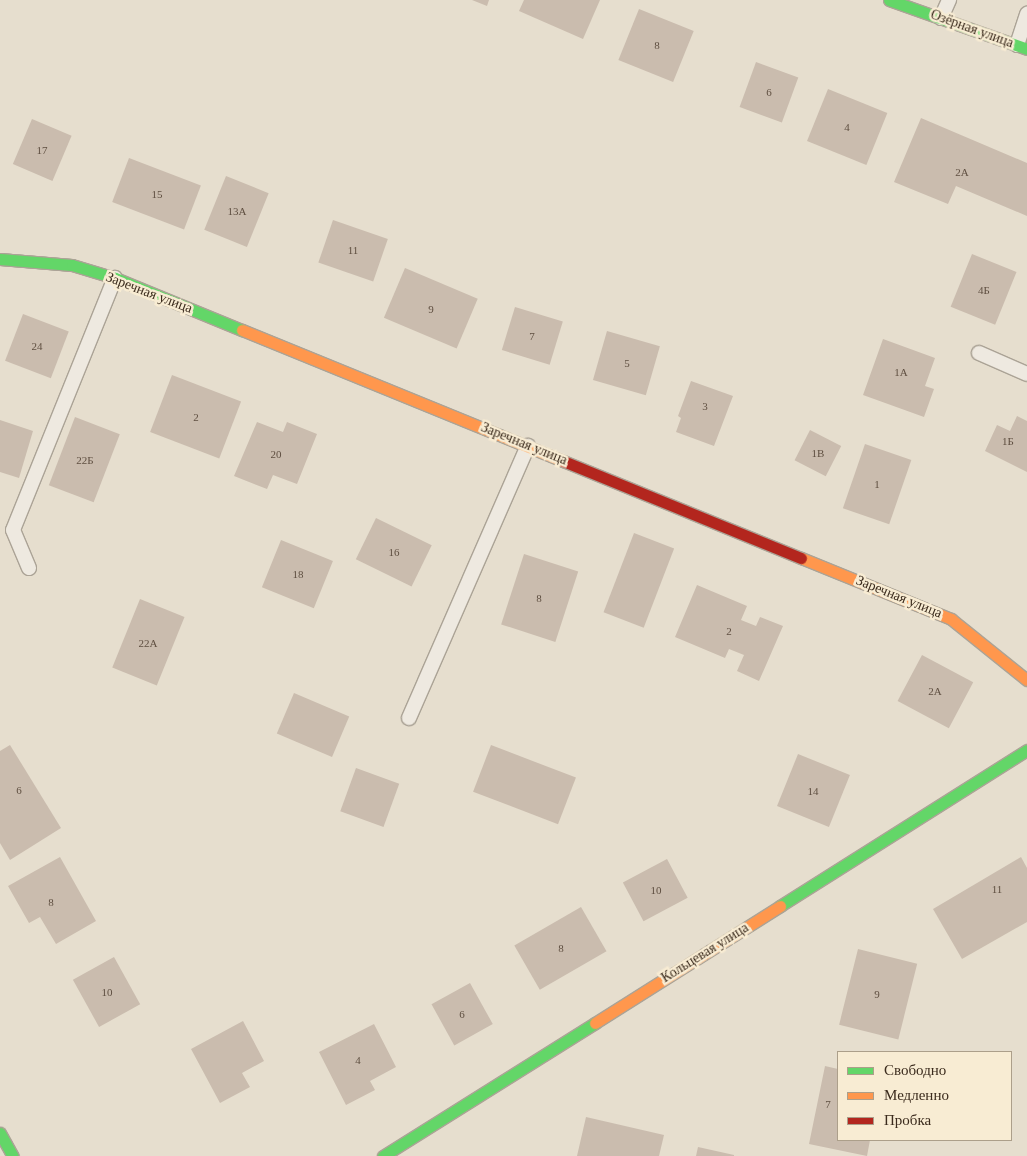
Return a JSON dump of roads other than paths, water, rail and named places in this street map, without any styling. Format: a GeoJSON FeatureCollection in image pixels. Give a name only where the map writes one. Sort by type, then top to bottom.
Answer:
{"type":"FeatureCollection","features":[{"type":"Feature","properties":{"kind":"street","name":"Озёрная улица"},"geometry":{"type":"LineString","coordinates":[[889,0],[1022,47]]}},
{"type":"Feature","properties":{"kind":"street","name":"Заречная улица"},"geometry":{"type":"LineString","coordinates":[[0,259],[72,265],[115,278],[951,619],[1027,680]]}},
{"type":"Feature","properties":{"kind":"street","name":"Кольцевая улица"},"geometry":{"type":"LineString","coordinates":[[383,1156],[1027,750]]}},
{"type":"Feature","properties":{"kind":"street"},"geometry":{"type":"LineString","coordinates":[[0,1133],[13,1156]]}},
{"type":"Feature","properties":{"kind":"lane"},"geometry":{"type":"LineString","coordinates":[[941,18],[949,0]]}},
{"type":"Feature","properties":{"kind":"lane"},"geometry":{"type":"LineString","coordinates":[[1022,47],[1027,14]]}},
{"type":"Feature","properties":{"kind":"lane"},"geometry":{"type":"LineString","coordinates":[[29,568],[13,530],[115,278]]}},
{"type":"Feature","properties":{"kind":"lane"},"geometry":{"type":"LineString","coordinates":[[979,353],[1027,374]]}},
{"type":"Feature","properties":{"kind":"lane"},"geometry":{"type":"LineString","coordinates":[[408,718],[528,446]]}}]}
